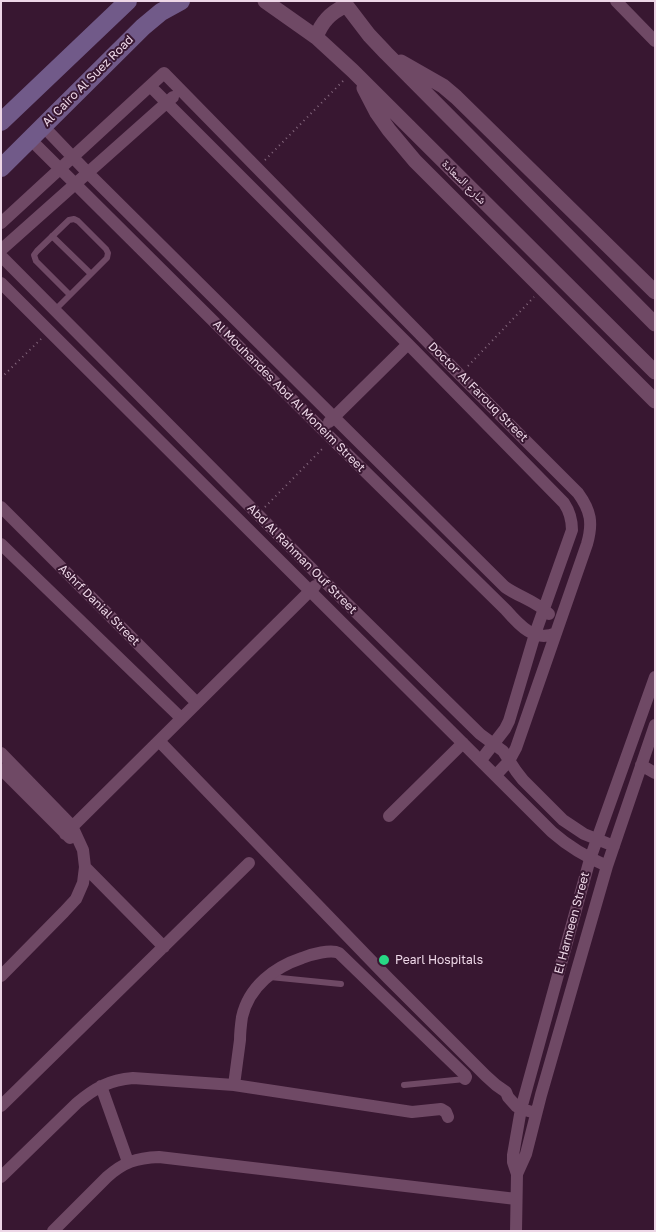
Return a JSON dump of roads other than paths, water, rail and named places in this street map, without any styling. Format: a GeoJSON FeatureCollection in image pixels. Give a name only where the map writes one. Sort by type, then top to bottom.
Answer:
{"type":"FeatureCollection","features":[{"type":"Feature","properties":{"kind":"main road"},"geometry":{"type":"LineString","coordinates":[[1,122],[128,1]]}},
{"type":"Feature","properties":{"kind":"main road","name":"Al Cairo Al Suez Road"},"geometry":{"type":"LineString","coordinates":[[1,168],[143,27],[173,3]]}},
{"type":"Feature","properties":{"kind":"street","name":"شارع السعادة"},"geometry":{"type":"LineString","coordinates":[[265,1],[316,38],[356,73],[655,372]]}},
{"type":"Feature","properties":{"kind":"street"},"geometry":{"type":"LineString","coordinates":[[616,1],[655,41]]}},
{"type":"Feature","properties":{"kind":"street"},"geometry":{"type":"LineString","coordinates":[[316,38],[320,27],[327,18],[344,3],[386,53],[655,324]]}},
{"type":"Feature","properties":{"kind":"street"},"geometry":{"type":"LineString","coordinates":[[386,53],[429,77],[456,97],[655,292]]}},
{"type":"Feature","properties":{"kind":"street","name":"Doctor Al Farouq Street"},"geometry":{"type":"LineString","coordinates":[[481,760],[509,721],[535,634],[572,530],[569,511],[564,503],[408,344],[150,86],[164,73],[578,493],[586,504],[590,517],[591,531],[516,748],[509,761],[496,775]]}},
{"type":"Feature","properties":{"kind":"street"},"geometry":{"type":"LineString","coordinates":[[356,73],[377,113],[402,146],[655,401]]}},
{"type":"Feature","properties":{"kind":"street"},"geometry":{"type":"LineString","coordinates":[[1,223],[150,86]]}},
{"type":"Feature","properties":{"kind":"street"},"geometry":{"type":"LineString","coordinates":[[1,250],[181,90]]}},
{"type":"Feature","properties":{"kind":"street","name":"Al Mouhandes Abd Al Moneim Street"},"geometry":{"type":"LineString","coordinates":[[43,126],[88,173],[505,586],[512,592],[529,599],[544,609],[557,629]]}},
{"type":"Feature","properties":{"kind":"street","name":"Al Mouhandes Abd Al Moneim Street"},"geometry":{"type":"LineString","coordinates":[[30,139],[517,622],[535,634]]}},
{"type":"Feature","properties":{"kind":"street"},"geometry":{"type":"LineString","coordinates":[[541,210],[581,219]]}},
{"type":"Feature","properties":{"kind":"street","name":"Abd Al Rahman Ouf Street"},"geometry":{"type":"LineString","coordinates":[[1,256],[322,579],[480,734],[503,751],[523,780],[563,820],[596,839],[614,846]]}},
{"type":"Feature","properties":{"kind":"street","name":"Abd Al Rahman Ouf Street"},"geometry":{"type":"LineString","coordinates":[[1,283],[552,832],[576,851],[607,866]]}},
{"type":"Feature","properties":{"kind":"street"},"geometry":{"type":"LineString","coordinates":[[567,284],[577,323]]}},
{"type":"Feature","properties":{"kind":"street"},"geometry":{"type":"LineString","coordinates":[[322,429],[408,344]]}},
{"type":"Feature","properties":{"kind":"street"},"geometry":{"type":"LineString","coordinates":[[564,503],[578,493]]}},
{"type":"Feature","properties":{"kind":"street","name":"Ashrf Danial Street"},"geometry":{"type":"LineString","coordinates":[[1,507],[197,703]]}},
{"type":"Feature","properties":{"kind":"street","name":"Ashrf Danial Street"},"geometry":{"type":"LineString","coordinates":[[1,544],[181,718]]}},
{"type":"Feature","properties":{"kind":"street"},"geometry":{"type":"LineString","coordinates":[[68,830],[322,579]]}},
{"type":"Feature","properties":{"kind":"street"},"geometry":{"type":"LineString","coordinates":[[535,634],[545,637],[557,629]]}},
{"type":"Feature","properties":{"kind":"street","name":"El Harmeen Street"},"geometry":{"type":"LineString","coordinates":[[516,1231],[517,1174],[513,1155],[521,1109],[596,839],[655,677]]}},
{"type":"Feature","properties":{"kind":"street","name":"El Harmeen Street"},"geometry":{"type":"LineString","coordinates":[[517,1174],[526,1154],[541,1095],[607,866],[655,725]]}},
{"type":"Feature","properties":{"kind":"street"},"geometry":{"type":"LineString","coordinates":[[159,741],[388,978],[486,1076],[506,1092],[512,1102],[521,1109],[536,1113]]}},
{"type":"Feature","properties":{"kind":"street"},"geometry":{"type":"LineString","coordinates":[[389,816],[463,743]]}},
{"type":"Feature","properties":{"kind":"street"},"geometry":{"type":"LineString","coordinates":[[1,753],[83,850],[85,866],[83,884],[76,899],[1,976]]}},
{"type":"Feature","properties":{"kind":"street"},"geometry":{"type":"LineString","coordinates":[[641,765],[655,773]]}},
{"type":"Feature","properties":{"kind":"street"},"geometry":{"type":"LineString","coordinates":[[1,769],[68,830]]}},
{"type":"Feature","properties":{"kind":"street"},"geometry":{"type":"LineString","coordinates":[[1,1106],[249,863]]}},
{"type":"Feature","properties":{"kind":"street"},"geometry":{"type":"LineString","coordinates":[[85,866],[164,947]]}},
{"type":"Feature","properties":{"kind":"street"},"geometry":{"type":"LineString","coordinates":[[234,1085],[242,1016],[256,988],[266,977],[292,961],[334,951],[339,953],[465,1075],[465,1079]]}},
{"type":"Feature","properties":{"kind":"street"},"geometry":{"type":"LineString","coordinates":[[376,989],[388,978]]}},
{"type":"Feature","properties":{"kind":"street"},"geometry":{"type":"LineString","coordinates":[[391,1004],[403,992]]}},
{"type":"Feature","properties":{"kind":"street"},"geometry":{"type":"LineString","coordinates":[[1,1177],[77,1103],[101,1086],[121,1078],[234,1085],[412,1112],[441,1109],[446,1112],[448,1117]]}},
{"type":"Feature","properties":{"kind":"street"},"geometry":{"type":"LineString","coordinates":[[101,1086],[128,1162]]}},
{"type":"Feature","properties":{"kind":"street"},"geometry":{"type":"LineString","coordinates":[[506,1092],[526,1090],[541,1095]]}},
{"type":"Feature","properties":{"kind":"street"},"geometry":{"type":"LineString","coordinates":[[53,1231],[107,1177],[128,1162],[143,1158],[159,1157],[516,1199]]}},
{"type":"Feature","properties":{"kind":"lane"},"geometry":{"type":"LineString","coordinates":[[55,310],[70,295],[91,274],[107,258],[108,253],[106,249],[74,219],[69,220],[34,255],[36,261],[70,295]]}},
{"type":"Feature","properties":{"kind":"lane"},"geometry":{"type":"LineString","coordinates":[[52,236],[91,274]]}},
{"type":"Feature","properties":{"kind":"lane"},"geometry":{"type":"LineString","coordinates":[[266,977],[341,984]]}},
{"type":"Feature","properties":{"kind":"lane"},"geometry":{"type":"LineString","coordinates":[[404,1085],[465,1079]]}},
{"type":"Feature","properties":{"kind":"place","name":"Pearl Hospitals"},"geometry":{"type":"Point","coordinates":[384,960]}}]}
